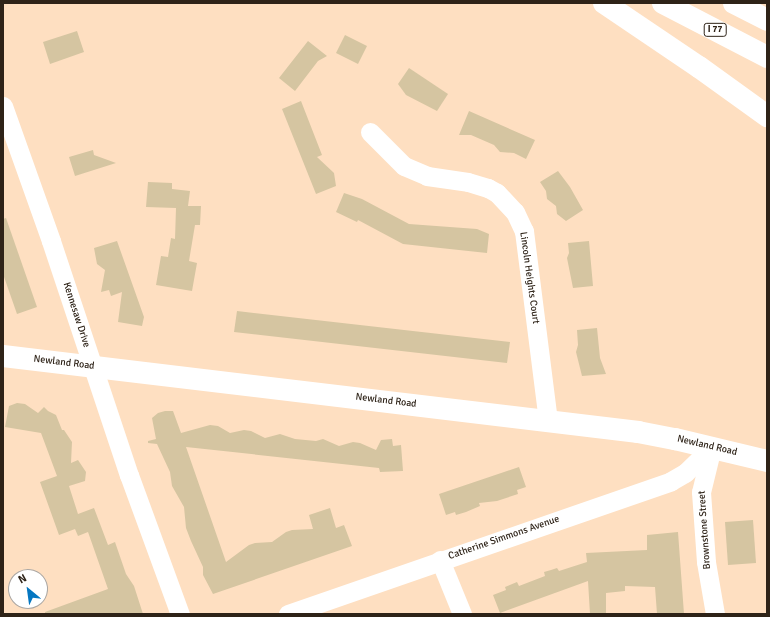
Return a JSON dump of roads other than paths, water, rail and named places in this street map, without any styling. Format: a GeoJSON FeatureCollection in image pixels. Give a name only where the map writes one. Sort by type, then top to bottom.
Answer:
{"type":"FeatureCollection","features":[{"type":"Feature","properties":{"kind":"main road"},"geometry":{"type":"LineString","coordinates":[[604,3],[699,67],[767,116]]}},
{"type":"Feature","properties":{"kind":"main road","name":"I 77"},"geometry":{"type":"LineString","coordinates":[[663,3],[767,57]]}},
{"type":"Feature","properties":{"kind":"main road"},"geometry":{"type":"LineString","coordinates":[[734,3],[767,20]]}},
{"type":"Feature","properties":{"kind":"main road","name":"Newland Road"},"geometry":{"type":"LineString","coordinates":[[3,356],[548,420],[638,432],[712,447],[767,461]]}},
{"type":"Feature","properties":{"kind":"street","name":"Kennesaw Drive"},"geometry":{"type":"LineString","coordinates":[[3,106],[51,241],[129,475],[180,614]]}},
{"type":"Feature","properties":{"kind":"street","name":"Lincoln Heights Court"},"geometry":{"type":"LineString","coordinates":[[370,132],[404,166],[427,176],[468,182],[488,188],[497,193],[515,212],[524,231],[548,420]]}},
{"type":"Feature","properties":{"kind":"street","name":"Catherine Simmons Avenue"},"geometry":{"type":"LineString","coordinates":[[288,614],[671,481],[685,473],[712,447]]}},
{"type":"Feature","properties":{"kind":"street","name":"Brownstone Street"},"geometry":{"type":"LineString","coordinates":[[712,447],[700,492],[706,562],[715,614]]}},
{"type":"Feature","properties":{"kind":"street"},"geometry":{"type":"LineString","coordinates":[[440,560],[462,614]]}}]}
